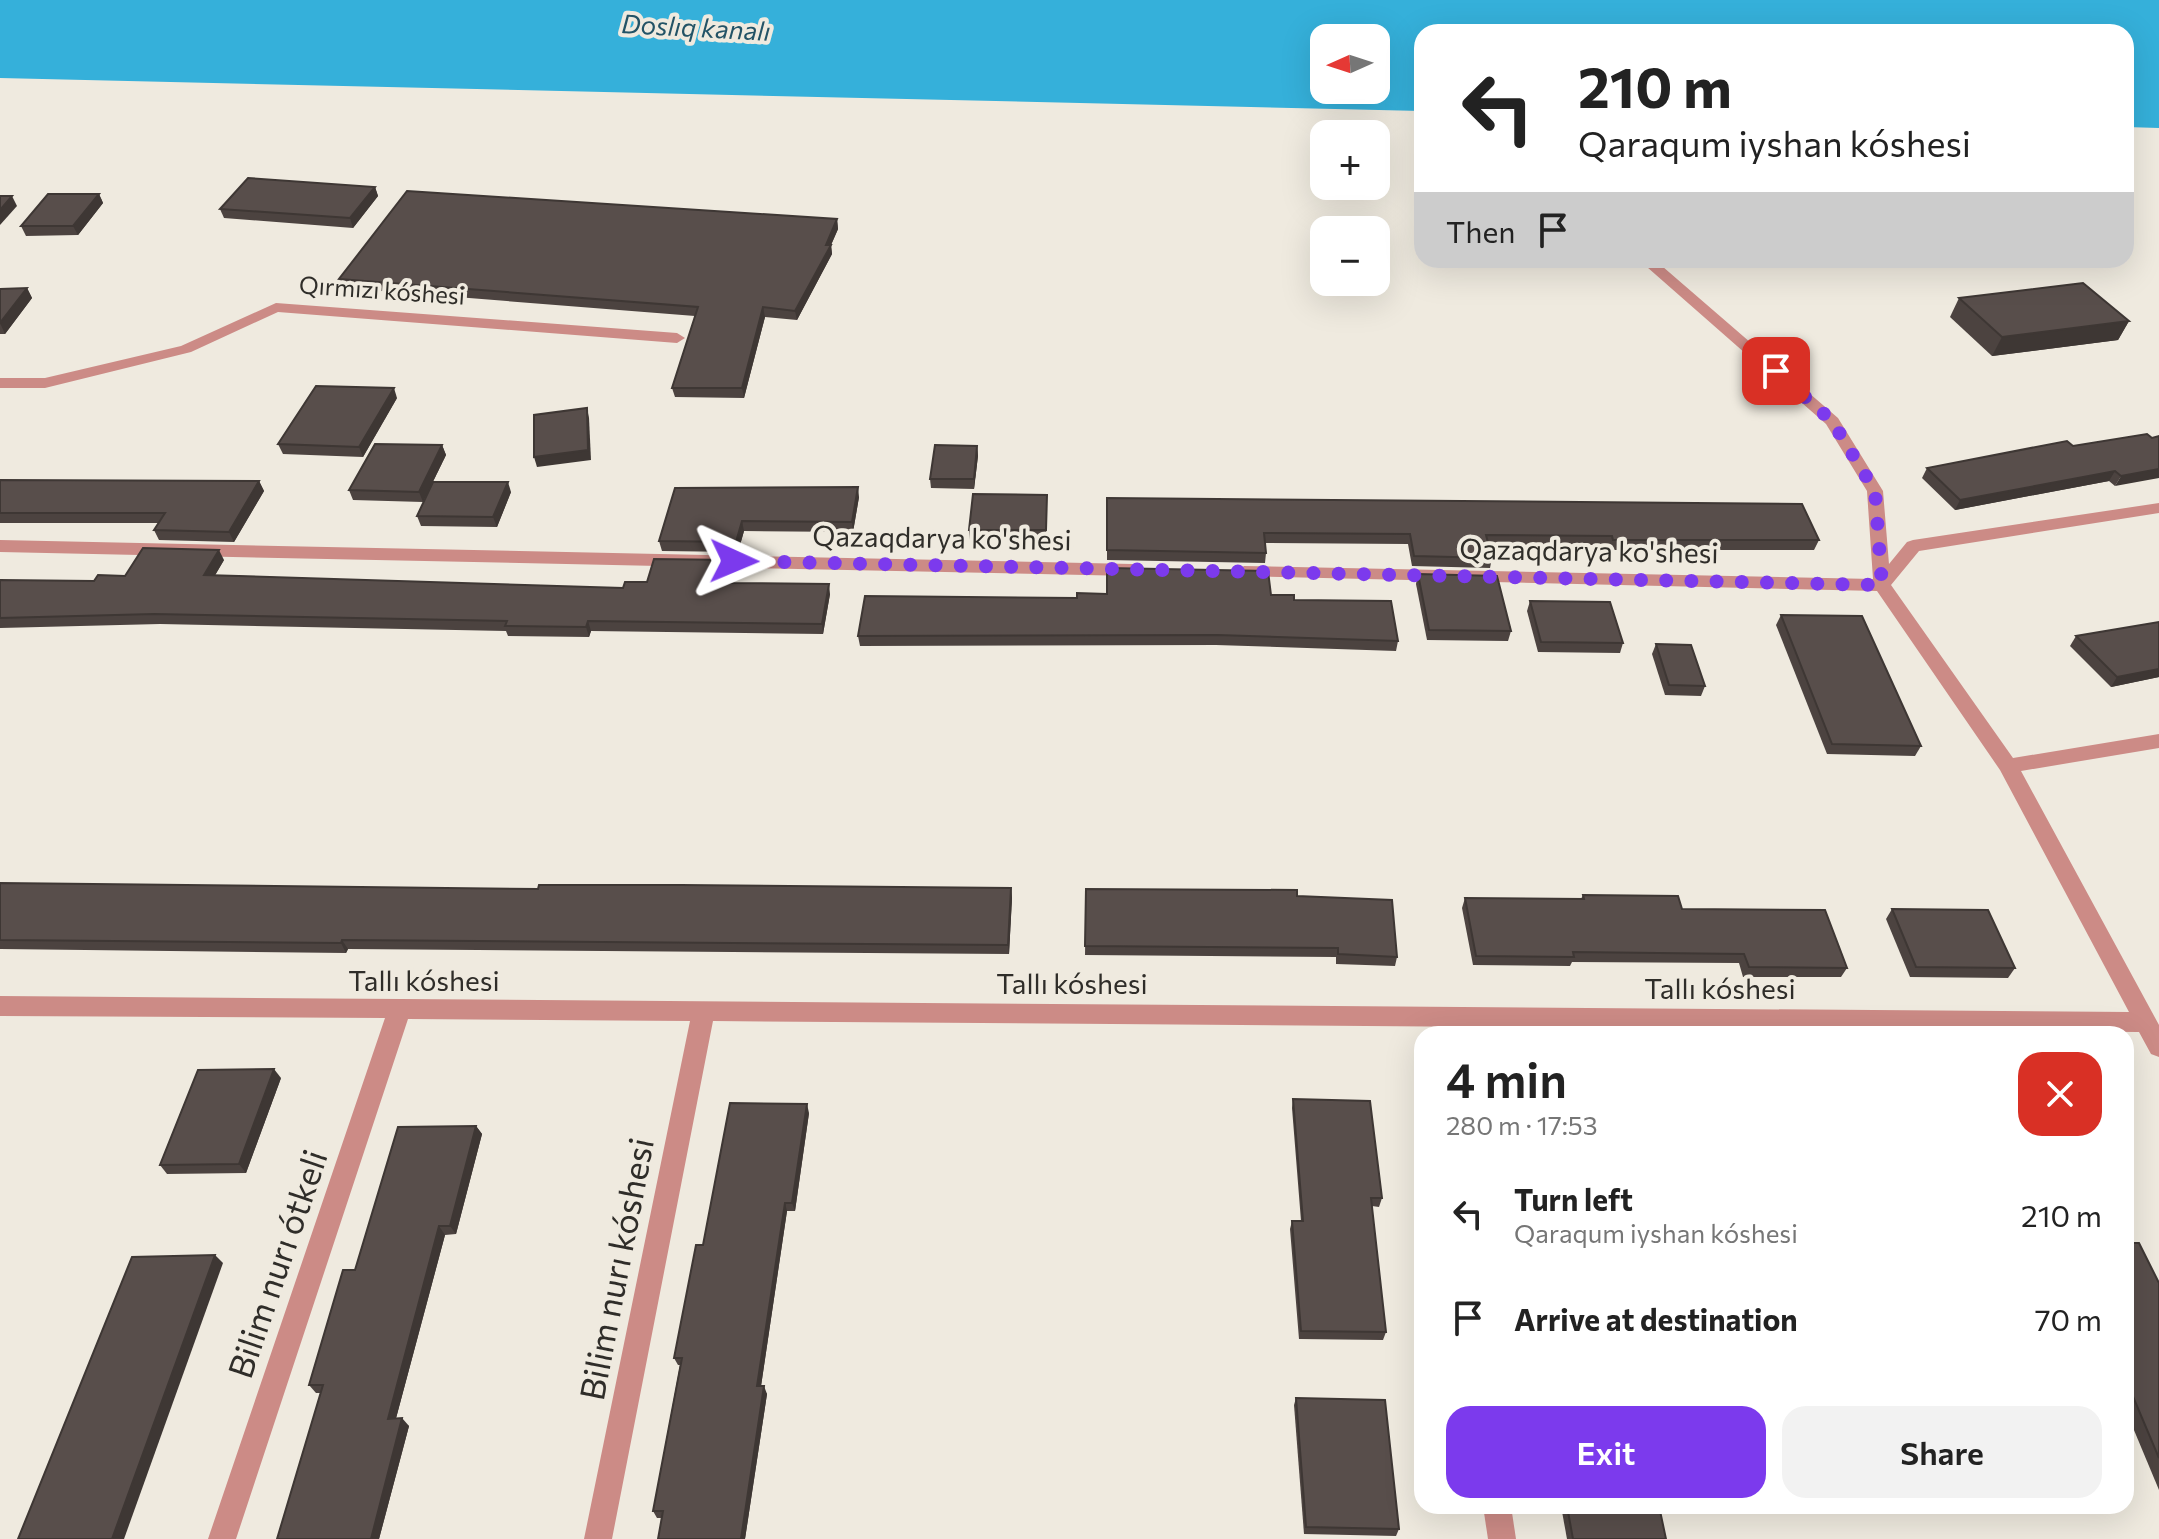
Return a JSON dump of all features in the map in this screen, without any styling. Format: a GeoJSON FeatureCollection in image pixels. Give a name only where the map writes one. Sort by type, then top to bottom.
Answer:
{"type":"FeatureCollection","features":[{"type":"Feature","properties":{"kind":"street"},"geometry":{"type":"LineString","coordinates":[[1655,268],[1832,421],[1875,491],[1882,585],[2008,766],[2159,1047]]}},
{"type":"Feature","properties":{"kind":"street","name":"Qırmızı kóshesi"},"geometry":{"type":"LineString","coordinates":[[0,383],[45,383],[186,349],[276,307],[677,338]]}},
{"type":"Feature","properties":{"kind":"street"},"geometry":{"type":"LineString","coordinates":[[1882,585],[1913,546],[2159,508]]}},
{"type":"Feature","properties":{"kind":"street","name":"Qazaqdarya ko'shesi"},"geometry":{"type":"LineString","coordinates":[[0,546],[1148,570]]}},
{"type":"Feature","properties":{"kind":"street","name":"Qazaqdarya ko'shesi"},"geometry":{"type":"LineString","coordinates":[[1228,572],[1882,585]]}},
{"type":"Feature","properties":{"kind":"street"},"geometry":{"type":"LineString","coordinates":[[2008,766],[2159,741]]}},
{"type":"Feature","properties":{"kind":"street","name":"Tallı kóshesi"},"geometry":{"type":"LineString","coordinates":[[0,1006],[703,1012],[1429,1026],[2144,1022]]}},
{"type":"Feature","properties":{"kind":"street","name":"Bilim nurı ótkeli"},"geometry":{"type":"LineString","coordinates":[[222,1539],[399,1011]]}},
{"type":"Feature","properties":{"kind":"street","name":"Bilim nurı kóshesi"},"geometry":{"type":"LineString","coordinates":[[598,1539],[703,1012]]}},
{"type":"Feature","properties":{"kind":"street"},"geometry":{"type":"LineString","coordinates":[[1498,1514],[1502,1539]]}},
{"type":"Feature","properties":{"kind":"water","name":"Doslıq kanalı"},"geometry":{"type":"Polygon","coordinates":[[[0,0],[2159,0],[2159,128],[2134,127],[2134,24],[1414,24],[1414,111],[0,78],[0,0]]]}},
{"type":"Feature","properties":{"kind":"building"},"geometry":{"type":"Polygon","coordinates":[[[248,178],[375,187],[350,218],[220,209],[248,178]]]}},
{"type":"Feature","properties":{"kind":"building"},"geometry":{"type":"Polygon","coordinates":[[[407,191],[837,219],[826,245],[831,245],[795,311],[763,307],[742,388],[672,388],[698,307],[339,279],[407,191]]]}},
{"type":"Feature","properties":{"kind":"building"},"geometry":{"type":"Polygon","coordinates":[[[48,194],[99,194],[73,226],[21,226],[48,194]]]}},
{"type":"Feature","properties":{"kind":"building"},"geometry":{"type":"Polygon","coordinates":[[[0,196],[12,196],[0,210],[0,196]]]}},
{"type":"Feature","properties":{"kind":"building"},"geometry":{"type":"Polygon","coordinates":[[[2083,283],[2129,321],[2002,337],[1959,298],[2083,283]]]}},
{"type":"Feature","properties":{"kind":"building"},"geometry":{"type":"Polygon","coordinates":[[[27,288],[0,323],[0,289],[27,288]]]}},
{"type":"Feature","properties":{"kind":"building"},"geometry":{"type":"Polygon","coordinates":[[[316,386],[394,388],[359,447],[278,444],[316,386]]]}},
{"type":"Feature","properties":{"kind":"building"},"geometry":{"type":"Polygon","coordinates":[[[587,408],[588,450],[534,457],[534,415],[587,408]]]}},
{"type":"Feature","properties":{"kind":"building"},"geometry":{"type":"Polygon","coordinates":[[[2147,434],[2152,438],[2159,436],[2159,469],[2121,476],[2115,471],[1960,500],[1927,468],[2067,441],[2073,446],[2147,434]]]}},
{"type":"Feature","properties":{"kind":"building"},"geometry":{"type":"Polygon","coordinates":[[[375,444],[442,445],[419,492],[349,490],[375,444]]]}},
{"type":"Feature","properties":{"kind":"building"},"geometry":{"type":"Polygon","coordinates":[[[935,445],[977,446],[974,479],[930,479],[935,445]]]}},
{"type":"Feature","properties":{"kind":"building"},"geometry":{"type":"Polygon","coordinates":[[[0,480],[259,481],[229,532],[154,530],[165,513],[0,513],[0,480]]]}},
{"type":"Feature","properties":{"kind":"building"},"geometry":{"type":"Polygon","coordinates":[[[433,482],[508,482],[493,517],[417,516],[433,482]]]}},
{"type":"Feature","properties":{"kind":"building"},"geometry":{"type":"Polygon","coordinates":[[[858,487],[852,522],[742,521],[736,542],[659,541],[675,488],[858,487]]]}},
{"type":"Feature","properties":{"kind":"building"},"geometry":{"type":"Polygon","coordinates":[[[973,494],[1047,495],[1046,530],[969,530],[973,494]]]}},
{"type":"Feature","properties":{"kind":"building"},"geometry":{"type":"Polygon","coordinates":[[[1107,498],[1802,504],[1819,540],[1613,540],[1612,536],[1486,535],[1492,558],[1414,556],[1410,534],[1264,533],[1266,553],[1107,550],[1107,498]]]}},
{"type":"Feature","properties":{"kind":"building"},"geometry":{"type":"Polygon","coordinates":[[[143,548],[219,550],[204,575],[623,588],[625,582],[647,582],[654,559],[732,560],[726,583],[829,584],[822,624],[588,621],[586,627],[505,626],[507,621],[154,614],[0,618],[0,580],[94,581],[98,575],[125,576],[143,548]]]}},
{"type":"Feature","properties":{"kind":"building"},"geometry":{"type":"Polygon","coordinates":[[[1107,568],[1268,571],[1271,595],[1294,595],[1294,600],[1391,601],[1398,641],[1217,635],[858,636],[865,596],[1077,598],[1077,593],[1107,594],[1107,568]]]}},
{"type":"Feature","properties":{"kind":"building"},"geometry":{"type":"Polygon","coordinates":[[[1418,574],[1497,576],[1511,631],[1429,630],[1418,574]]]}},
{"type":"Feature","properties":{"kind":"building"},"geometry":{"type":"Polygon","coordinates":[[[1530,601],[1610,602],[1623,643],[1541,642],[1530,601]]]}},
{"type":"Feature","properties":{"kind":"building"},"geometry":{"type":"Polygon","coordinates":[[[1781,615],[1862,616],[1921,746],[1832,744],[1781,615]]]}},
{"type":"Feature","properties":{"kind":"building"},"geometry":{"type":"Polygon","coordinates":[[[2159,622],[2159,669],[2117,677],[2076,636],[2159,622]]]}},
{"type":"Feature","properties":{"kind":"building"},"geometry":{"type":"Polygon","coordinates":[[[1656,644],[1691,645],[1705,686],[1669,685],[1656,644]]]}},
{"type":"Feature","properties":{"kind":"building"},"geometry":{"type":"Polygon","coordinates":[[[0,883],[538,889],[539,885],[1011,888],[1008,945],[342,940],[341,943],[0,940],[0,883]]]}},
{"type":"Feature","properties":{"kind":"building"},"geometry":{"type":"Polygon","coordinates":[[[1086,889],[1297,890],[1297,896],[1392,900],[1397,957],[1338,954],[1338,948],[1085,946],[1086,889]]]}},
{"type":"Feature","properties":{"kind":"building"},"geometry":{"type":"Polygon","coordinates":[[[1583,895],[1678,896],[1682,909],[1825,910],[1847,968],[1749,967],[1744,954],[1573,952],[1574,957],[1476,956],[1465,898],[1584,899],[1583,895]]]}},
{"type":"Feature","properties":{"kind":"building"},"geometry":{"type":"Polygon","coordinates":[[[1892,909],[1988,910],[2015,968],[1916,967],[1892,909]]]}},
{"type":"Feature","properties":{"kind":"building"},"geometry":{"type":"Polygon","coordinates":[[[274,1069],[239,1164],[160,1165],[198,1070],[274,1069]]]}},
{"type":"Feature","properties":{"kind":"building"},"geometry":{"type":"Polygon","coordinates":[[[1293,1099],[1370,1101],[1382,1198],[1371,1198],[1386,1332],[1301,1331],[1292,1221],[1303,1221],[1293,1099]]]}},
{"type":"Feature","properties":{"kind":"building"},"geometry":{"type":"Polygon","coordinates":[[[730,1103],[807,1104],[792,1203],[785,1203],[757,1386],[764,1386],[741,1539],[658,1539],[663,1511],[653,1511],[682,1358],[674,1358],[696,1245],[703,1245],[730,1103]]]}},
{"type":"Feature","properties":{"kind":"building"},"geometry":{"type":"Polygon","coordinates":[[[476,1126],[450,1226],[439,1226],[388,1419],[402,1418],[371,1539],[277,1539],[323,1385],[309,1385],[343,1270],[355,1270],[398,1127],[476,1126]]]}},
{"type":"Feature","properties":{"kind":"building"},"geometry":{"type":"Polygon","coordinates":[[[2134,1243],[2139,1243],[2159,1283],[2159,1458],[2134,1399],[2134,1243]]]}},
{"type":"Feature","properties":{"kind":"building"},"geometry":{"type":"Polygon","coordinates":[[[215,1255],[112,1539],[18,1539],[132,1257],[215,1255]]]}},
{"type":"Feature","properties":{"kind":"building"},"geometry":{"type":"Polygon","coordinates":[[[1296,1398],[1385,1400],[1399,1529],[1306,1527],[1296,1398]]]}},
{"type":"Feature","properties":{"kind":"building"},"geometry":{"type":"Polygon","coordinates":[[[1568,1514],[1661,1514],[1666,1539],[1573,1539],[1568,1514]]]}},
{"type":"Feature","properties":{"kind":"route"},"geometry":{"type":"LineString","coordinates":[[734,561],[1882,585],[1875,491],[1832,421],[1776,371]]}}]}
